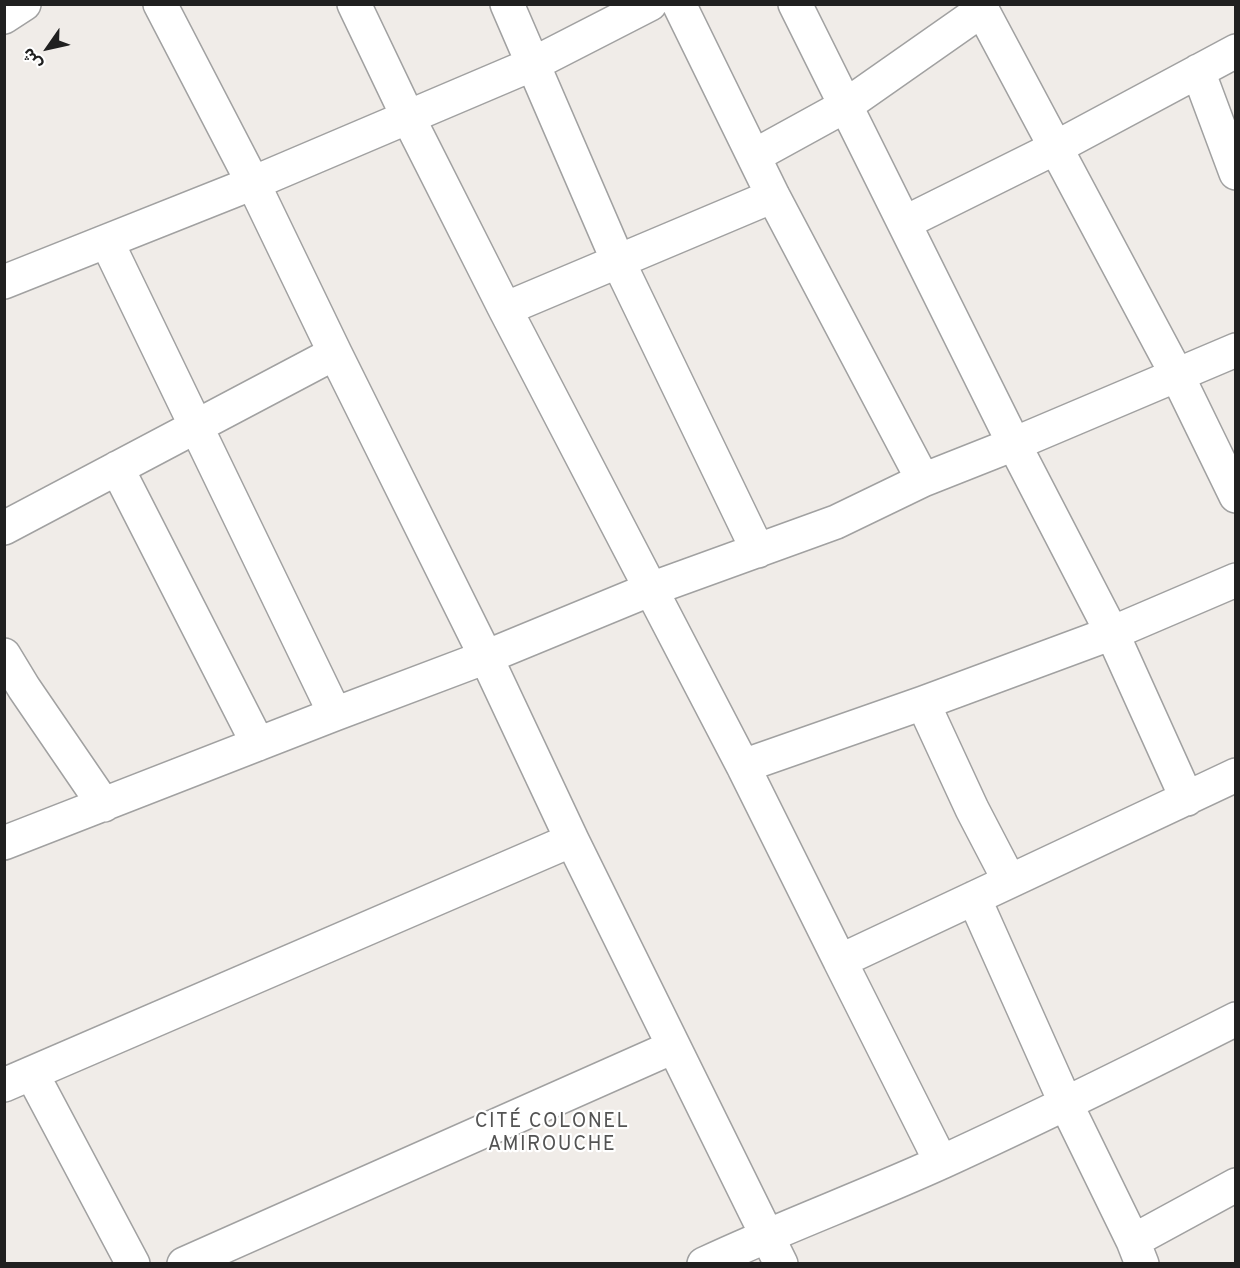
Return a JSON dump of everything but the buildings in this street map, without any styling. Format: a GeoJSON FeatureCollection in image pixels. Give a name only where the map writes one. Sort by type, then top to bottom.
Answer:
{"type":"FeatureCollection","features":[{"type":"Feature","properties":{"kind":"street"},"geometry":{"type":"LineString","coordinates":[[4,17],[24,4]]}},
{"type":"Feature","properties":{"kind":"street"},"geometry":{"type":"LineString","coordinates":[[160,4],[254,183],[335,353],[486,657],[572,840],[774,1249]]}},
{"type":"Feature","properties":{"kind":"street"},"geometry":{"type":"LineString","coordinates":[[354,4],[505,309],[744,766],[941,1162]]}},
{"type":"Feature","properties":{"kind":"street"},"geometry":{"type":"LineString","coordinates":[[507,4],[618,261],[758,551]]}},
{"type":"Feature","properties":{"kind":"street"},"geometry":{"type":"LineString","coordinates":[[4,282],[254,183],[533,64],[650,4]]}},
{"type":"Feature","properties":{"kind":"street"},"geometry":{"type":"LineString","coordinates":[[680,4],[773,196],[923,480]]}},
{"type":"Feature","properties":{"kind":"street"},"geometry":{"type":"LineString","coordinates":[[795,4],[1014,444],[1112,633],[1187,799]]}},
{"type":"Feature","properties":{"kind":"street"},"geometry":{"type":"LineString","coordinates":[[754,156],[845,106],[990,10],[1055,148],[1178,375],[1236,496]]}},
{"type":"Feature","properties":{"kind":"street"},"geometry":{"type":"LineString","coordinates":[[904,223],[1055,148],[1236,51]]}},
{"type":"Feature","properties":{"kind":"street"},"geometry":{"type":"LineString","coordinates":[[1198,71],[1236,173]]}},
{"type":"Feature","properties":{"kind":"street"},"geometry":{"type":"LineString","coordinates":[[505,309],[773,196]]}},
{"type":"Feature","properties":{"kind":"street"},"geometry":{"type":"LineString","coordinates":[[107,242],[335,714]]}},
{"type":"Feature","properties":{"kind":"street"},"geometry":{"type":"LineString","coordinates":[[4,843],[486,657],[651,590],[836,522],[923,480],[1236,350]]}},
{"type":"Feature","properties":{"kind":"street"},"geometry":{"type":"LineString","coordinates":[[4,528],[335,353]]}},
{"type":"Feature","properties":{"kind":"street"},"geometry":{"type":"LineString","coordinates":[[117,468],[258,744]]}},
{"type":"Feature","properties":{"kind":"street"},"geometry":{"type":"LineString","coordinates":[[744,766],[1112,633],[1236,580]]}},
{"type":"Feature","properties":{"kind":"street"},"geometry":{"type":"LineString","coordinates":[[4,655],[14,693],[104,805]]}},
{"type":"Feature","properties":{"kind":"street"},"geometry":{"type":"LineString","coordinates":[[923,703],[972,810],[1009,880]]}},
{"type":"Feature","properties":{"kind":"street"},"geometry":{"type":"LineString","coordinates":[[840,961],[1236,775]]}},
{"type":"Feature","properties":{"kind":"street"},"geometry":{"type":"LineString","coordinates":[[133,1263],[18,1079],[572,840]]}},
{"type":"Feature","properties":{"kind":"street"},"geometry":{"type":"LineString","coordinates":[[974,897],[1066,1104],[1137,1252],[1236,1185]]}},
{"type":"Feature","properties":{"kind":"street"},"geometry":{"type":"LineString","coordinates":[[705,1263],[774,1249],[941,1162],[1066,1104],[1236,1019]]}},
{"type":"Feature","properties":{"kind":"street"},"geometry":{"type":"LineString","coordinates":[[184,1263],[674,1047]]}},
{"type":"Feature","properties":{"kind":"district","name":"CITÉ COLONEL AMIROUCHE"},"geometry":{"type":"Point","coordinates":[552,1134]}}]}
